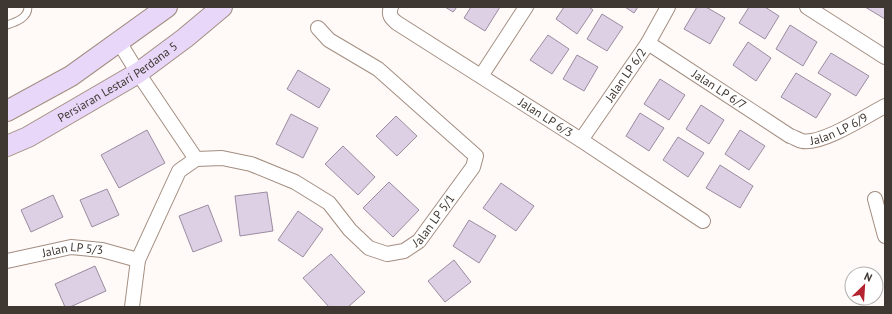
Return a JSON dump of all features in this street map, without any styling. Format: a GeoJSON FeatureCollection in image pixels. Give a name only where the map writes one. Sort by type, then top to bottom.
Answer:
{"type":"FeatureCollection","features":[{"type":"Feature","properties":{"kind":"main road"},"geometry":{"type":"LineString","coordinates":[[7,112],[71,76],[167,7]]}},
{"type":"Feature","properties":{"kind":"main road","name":"Persiaran Lestari Perdana 5"},"geometry":{"type":"LineString","coordinates":[[7,146],[28,137],[138,73],[222,7]]}},
{"type":"Feature","properties":{"kind":"street"},"geometry":{"type":"LineString","coordinates":[[481,76],[526,7]]}},
{"type":"Feature","properties":{"kind":"street","name":"Jalan LP 6/2"},"geometry":{"type":"LineString","coordinates":[[581,140],[648,43],[668,7]]}},
{"type":"Feature","properties":{"kind":"street"},"geometry":{"type":"LineString","coordinates":[[807,7],[885,57]]}},
{"type":"Feature","properties":{"kind":"street","name":"Jalan LP 6/3"},"geometry":{"type":"LineString","coordinates":[[390,11],[392,19],[397,23],[581,140],[703,221]]}},
{"type":"Feature","properties":{"kind":"street","name":"Jalan LP 5/1"},"geometry":{"type":"LineString","coordinates":[[196,158],[222,158],[251,164],[295,182],[330,203],[350,230],[369,248],[387,254],[404,251],[419,241],[473,167],[476,156],[378,69],[329,40],[318,28]]}},
{"type":"Feature","properties":{"kind":"street"},"geometry":{"type":"LineString","coordinates":[[119,42],[138,73],[196,158],[179,171],[138,260],[132,307]]}},
{"type":"Feature","properties":{"kind":"street","name":"Jalan LP 6/7"},"geometry":{"type":"LineString","coordinates":[[648,43],[790,136]]}},
{"type":"Feature","properties":{"kind":"street","name":"Jalan LP 6/9"},"geometry":{"type":"LineString","coordinates":[[790,136],[802,141],[812,141],[825,138],[885,106]]}},
{"type":"Feature","properties":{"kind":"street"},"geometry":{"type":"LineString","coordinates":[[875,199],[885,236]]}},
{"type":"Feature","properties":{"kind":"street","name":"Jalan LP 5/3"},"geometry":{"type":"LineString","coordinates":[[7,261],[71,247],[102,250],[138,260]]}},
{"type":"Feature","properties":{"kind":"lane"},"geometry":{"type":"LineString","coordinates":[[7,26],[25,16],[28,7]]}},
{"type":"Feature","properties":{"kind":"building"},"geometry":{"type":"Polygon","coordinates":[[[445,7],[457,7],[453,12],[445,7]]]}},
{"type":"Feature","properties":{"kind":"building"},"geometry":{"type":"Polygon","coordinates":[[[471,7],[500,7],[485,31],[464,18],[471,7]]]}},
{"type":"Feature","properties":{"kind":"building"},"geometry":{"type":"Polygon","coordinates":[[[564,7],[589,7],[593,10],[577,34],[556,19],[564,7]]]}},
{"type":"Feature","properties":{"kind":"building"},"geometry":{"type":"Polygon","coordinates":[[[625,7],[638,7],[634,13],[625,7]]]}},
{"type":"Feature","properties":{"kind":"building"},"geometry":{"type":"Polygon","coordinates":[[[697,7],[706,7],[725,18],[710,44],[684,29],[697,7]]]}},
{"type":"Feature","properties":{"kind":"building"},"geometry":{"type":"Polygon","coordinates":[[[749,7],[765,7],[779,16],[765,39],[739,23],[749,7]]]}},
{"type":"Feature","properties":{"kind":"building"},"geometry":{"type":"Polygon","coordinates":[[[865,7],[885,7],[885,19],[865,7]]]}},
{"type":"Feature","properties":{"kind":"building"},"geometry":{"type":"Polygon","coordinates":[[[602,14],[623,27],[607,51],[587,39],[602,14]]]}},
{"type":"Feature","properties":{"kind":"building"},"geometry":{"type":"Polygon","coordinates":[[[790,25],[817,42],[803,66],[776,49],[790,25]]]}},
{"type":"Feature","properties":{"kind":"building"},"geometry":{"type":"Polygon","coordinates":[[[548,35],[569,49],[552,74],[530,60],[548,35]]]}},
{"type":"Feature","properties":{"kind":"building"},"geometry":{"type":"Polygon","coordinates":[[[748,42],[771,58],[756,81],[733,65],[748,42]]]}},
{"type":"Feature","properties":{"kind":"building"},"geometry":{"type":"Polygon","coordinates":[[[831,53],[869,76],[856,96],[818,73],[831,53]]]}},
{"type":"Feature","properties":{"kind":"building"},"geometry":{"type":"Polygon","coordinates":[[[577,55],[598,67],[584,91],[563,79],[577,55]]]}},
{"type":"Feature","properties":{"kind":"building"},"geometry":{"type":"Polygon","coordinates":[[[298,70],[330,89],[319,108],[287,89],[298,70]]]}},
{"type":"Feature","properties":{"kind":"building"},"geometry":{"type":"Polygon","coordinates":[[[796,73],[831,94],[816,118],[781,97],[796,73]]]}},
{"type":"Feature","properties":{"kind":"building"},"geometry":{"type":"Polygon","coordinates":[[[660,79],[685,95],[669,120],[644,104],[660,79]]]}},
{"type":"Feature","properties":{"kind":"building"},"geometry":{"type":"Polygon","coordinates":[[[701,105],[724,120],[709,144],[686,129],[701,105]]]}},
{"type":"Feature","properties":{"kind":"building"},"geometry":{"type":"Polygon","coordinates":[[[640,113],[664,128],[649,151],[626,136],[640,113]]]}},
{"type":"Feature","properties":{"kind":"building"},"geometry":{"type":"Polygon","coordinates":[[[291,114],[318,128],[303,158],[276,144],[291,114]]]}},
{"type":"Feature","properties":{"kind":"building"},"geometry":{"type":"Polygon","coordinates":[[[396,116],[417,136],[397,156],[376,136],[396,116]]]}},
{"type":"Feature","properties":{"kind":"building"},"geometry":{"type":"Polygon","coordinates":[[[147,130],[165,163],[119,188],[101,155],[147,130]]]}},
{"type":"Feature","properties":{"kind":"building"},"geometry":{"type":"Polygon","coordinates":[[[740,130],[765,146],[749,170],[725,154],[740,130]]]}},
{"type":"Feature","properties":{"kind":"building"},"geometry":{"type":"Polygon","coordinates":[[[678,137],[704,153],[688,177],[663,160],[678,137]]]}},
{"type":"Feature","properties":{"kind":"building"},"geometry":{"type":"Polygon","coordinates":[[[343,146],[375,177],[358,195],[325,164],[343,146]]]}},
{"type":"Feature","properties":{"kind":"building"},"geometry":{"type":"Polygon","coordinates":[[[720,165],[753,186],[740,208],[706,188],[720,165]]]}},
{"type":"Feature","properties":{"kind":"building"},"geometry":{"type":"Polygon","coordinates":[[[389,182],[419,210],[393,237],[363,208],[389,182]]]}},
{"type":"Feature","properties":{"kind":"building"},"geometry":{"type":"Polygon","coordinates":[[[501,183],[534,206],[516,231],[483,208],[501,183]]]}},
{"type":"Feature","properties":{"kind":"building"},"geometry":{"type":"Polygon","coordinates":[[[107,189],[119,215],[92,227],[80,200],[107,189]]]}},
{"type":"Feature","properties":{"kind":"building"},"geometry":{"type":"Polygon","coordinates":[[[267,192],[273,231],[240,236],[235,196],[267,192]]]}},
{"type":"Feature","properties":{"kind":"building"},"geometry":{"type":"Polygon","coordinates":[[[53,195],[63,217],[31,232],[21,210],[53,195]]]}},
{"type":"Feature","properties":{"kind":"building"},"geometry":{"type":"Polygon","coordinates":[[[208,205],[222,241],[193,252],[179,216],[208,205]]]}},
{"type":"Feature","properties":{"kind":"building"},"geometry":{"type":"Polygon","coordinates":[[[298,211],[323,229],[303,257],[278,240],[298,211]]]}},
{"type":"Feature","properties":{"kind":"building"},"geometry":{"type":"Polygon","coordinates":[[[469,220],[496,236],[479,263],[453,246],[469,220]]]}},
{"type":"Feature","properties":{"kind":"building"},"geometry":{"type":"Polygon","coordinates":[[[331,254],[365,292],[348,307],[329,307],[303,278],[331,254]]]}},
{"type":"Feature","properties":{"kind":"building"},"geometry":{"type":"Polygon","coordinates":[[[454,260],[471,282],[445,302],[428,281],[454,260]]]}},
{"type":"Feature","properties":{"kind":"building"},"geometry":{"type":"Polygon","coordinates":[[[95,266],[106,291],[70,307],[65,307],[55,284],[95,266]]]}}]}
